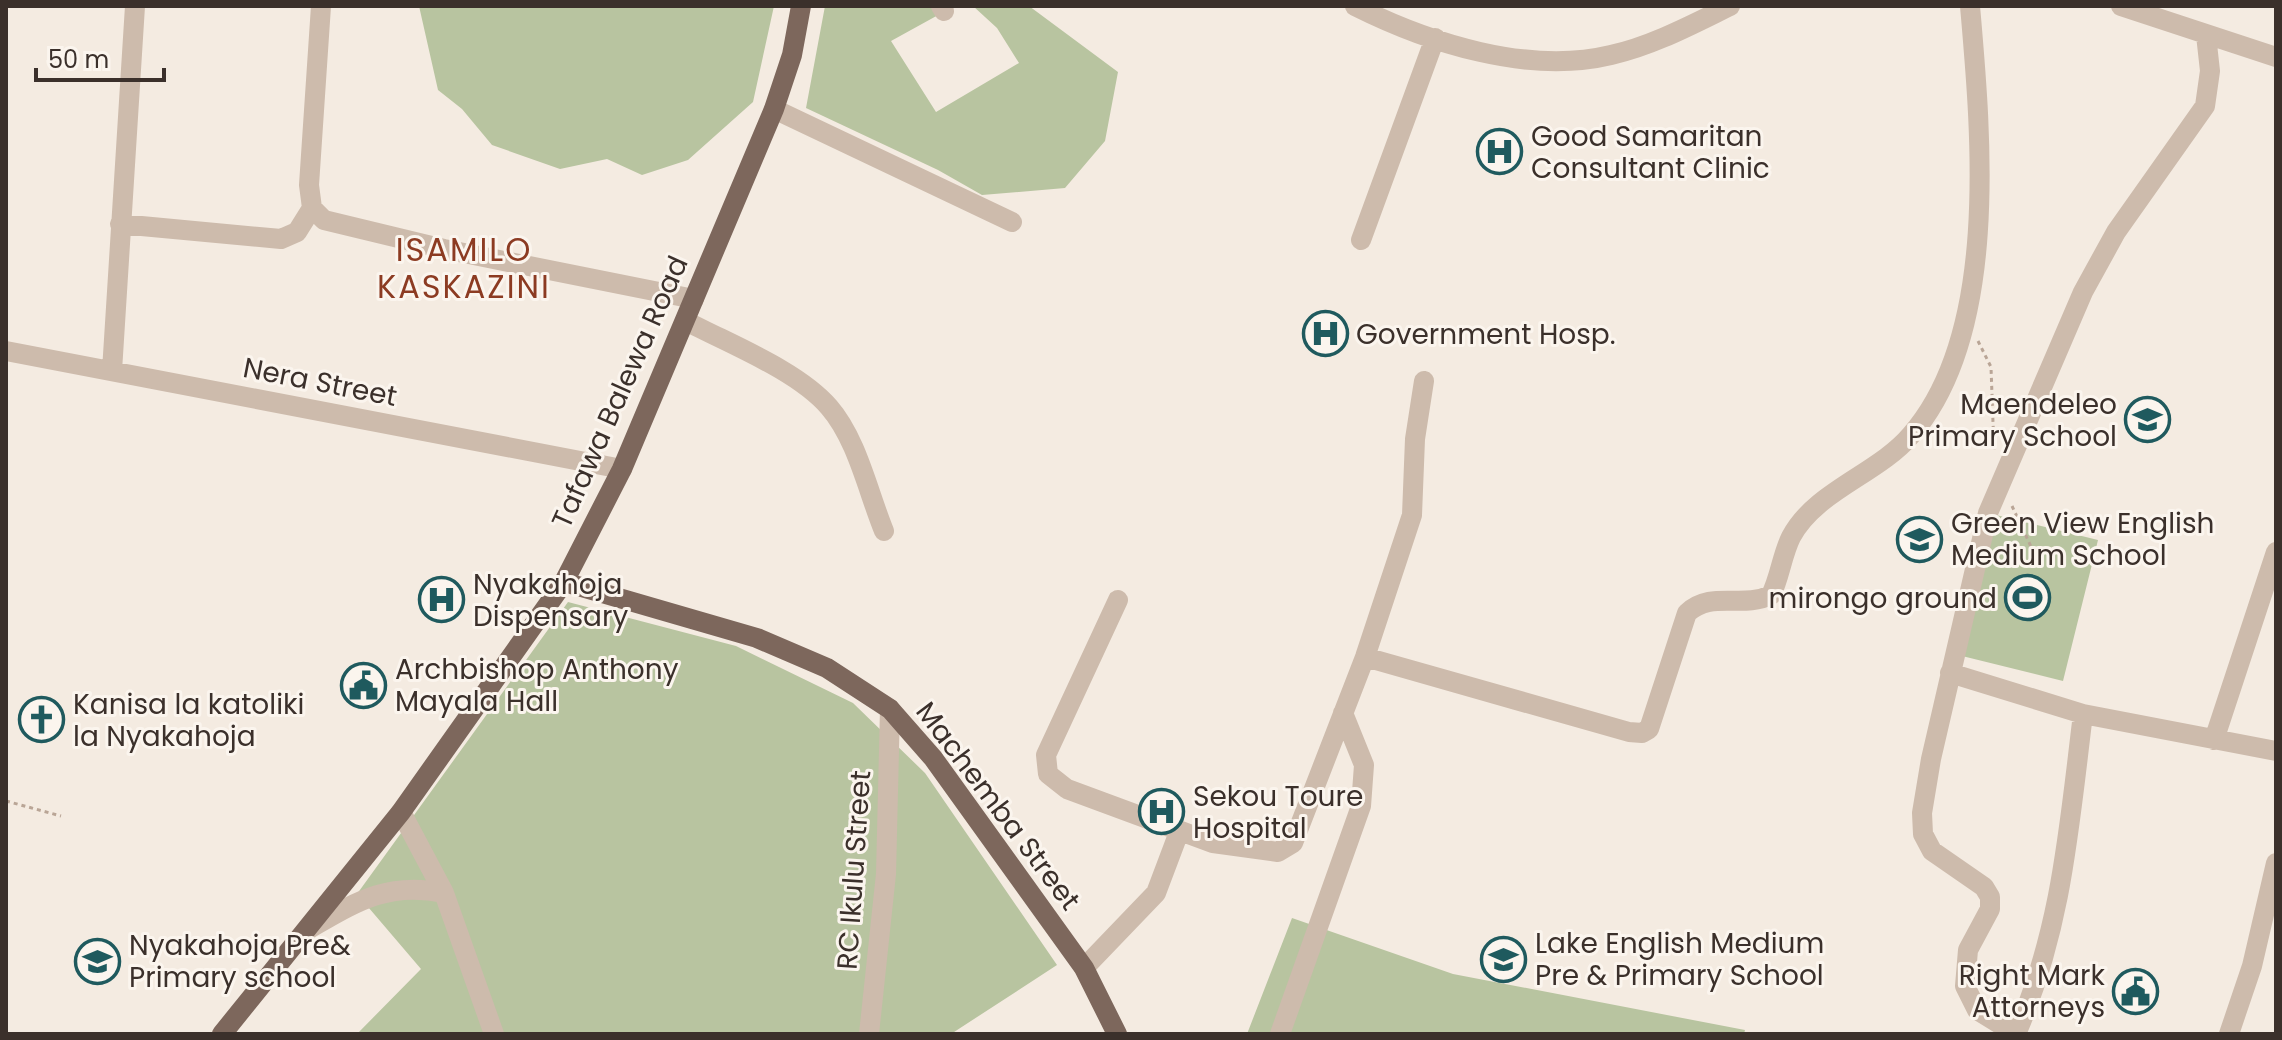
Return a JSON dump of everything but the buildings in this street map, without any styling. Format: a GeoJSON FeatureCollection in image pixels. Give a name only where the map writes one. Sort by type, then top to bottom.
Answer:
{"type":"FeatureCollection","features":[{"type":"Feature","properties":{"kind":"main road","name":"Tafawa Balewa Road"},"geometry":{"type":"LineString","coordinates":[[222,1034],[401,812],[564,582],[622,469],[774,109],[792,55],[801,6]]}},
{"type":"Feature","properties":{"kind":"main road","name":"Machemba Street"},"geometry":{"type":"LineString","coordinates":[[564,582],[757,638],[827,668],[890,709],[933,758],[1084,968],[1117,1034]]}},
{"type":"Feature","properties":{"kind":"street"},"geometry":{"type":"LineString","coordinates":[[112,371],[135,6]]}},
{"type":"Feature","properties":{"kind":"street"},"geometry":{"type":"LineString","coordinates":[[321,6],[309,185],[312,208],[324,220],[694,299]]}},
{"type":"Feature","properties":{"kind":"street"},"geometry":{"type":"LineString","coordinates":[[1355,6],[1435,38],[1512,58],[1561,62],[1611,55],[1730,6]]}},
{"type":"Feature","properties":{"kind":"street"},"geometry":{"type":"LineString","coordinates":[[1365,657],[1642,733],[1649,729],[1687,613],[1698,603],[1711,599],[1750,600],[1771,595],[1791,537],[1805,518],[1909,437],[1933,406],[1953,361],[1965,321],[1977,235],[1980,160],[1970,6]]}},
{"type":"Feature","properties":{"kind":"street"},"geometry":{"type":"LineString","coordinates":[[2121,6],[2276,57]]}},
{"type":"Feature","properties":{"kind":"street"},"geometry":{"type":"LineString","coordinates":[[2083,714],[2060,902],[2035,990],[2016,1034],[1977,1010],[1965,986],[1968,950],[1990,909],[1990,897],[1984,887],[1932,851],[1923,834],[1922,813],[1980,539],[2000,481],[2083,292],[2116,232],[2205,106],[2210,80],[2206,35]]}},
{"type":"Feature","properties":{"kind":"street"},"geometry":{"type":"LineString","coordinates":[[1361,240],[1435,38]]}},
{"type":"Feature","properties":{"kind":"street"},"geometry":{"type":"LineString","coordinates":[[774,109],[1012,222]]}},
{"type":"Feature","properties":{"kind":"street"},"geometry":{"type":"LineString","coordinates":[[120,224],[281,239],[297,232],[312,208]]}},
{"type":"Feature","properties":{"kind":"street"},"geometry":{"type":"LineString","coordinates":[[686,321],[811,389],[830,408],[852,451],[884,531]]}},
{"type":"Feature","properties":{"kind":"street","name":"Nera Street"},"geometry":{"type":"LineString","coordinates":[[6,351],[622,469]]}},
{"type":"Feature","properties":{"kind":"street"},"geometry":{"type":"LineString","coordinates":[[1118,600],[1046,755],[1048,774],[1067,789],[1213,843],[1278,852],[1287,850],[1293,843],[1365,657],[1412,515],[1415,439],[1424,381]]}},
{"type":"Feature","properties":{"kind":"street"},"geometry":{"type":"LineString","coordinates":[[2214,740],[2276,552]]}},
{"type":"Feature","properties":{"kind":"street"},"geometry":{"type":"LineString","coordinates":[[1950,673],[2083,714],[2276,751]]}},
{"type":"Feature","properties":{"kind":"street","name":"RC Ikulu Street"},"geometry":{"type":"LineString","coordinates":[[869,1034],[886,874],[890,709]]}},
{"type":"Feature","properties":{"kind":"street"},"geometry":{"type":"LineString","coordinates":[[1280,1034],[1361,806],[1364,765],[1343,713]]}},
{"type":"Feature","properties":{"kind":"street"},"geometry":{"type":"LineString","coordinates":[[401,812],[444,893],[494,1034]]}},
{"type":"Feature","properties":{"kind":"street"},"geometry":{"type":"LineString","coordinates":[[1084,968],[1156,893],[1179,832]]}},
{"type":"Feature","properties":{"kind":"street"},"geometry":{"type":"LineString","coordinates":[[2229,1034],[2252,966],[2276,863]]}},
{"type":"Feature","properties":{"kind":"street"},"geometry":{"type":"LineString","coordinates":[[309,929],[359,901],[396,889],[421,888],[444,893]]}},
{"type":"Feature","properties":{"kind":"path"},"geometry":{"type":"LineString","coordinates":[[1965,321],[1991,367],[1994,457],[2000,481],[2034,553]]}},
{"type":"Feature","properties":{"kind":"path"},"geometry":{"type":"LineString","coordinates":[[6,801],[61,816]]}},
{"type":"Feature","properties":{"kind":"green space"},"geometry":{"type":"Polygon","coordinates":[[[419,6],[774,6],[753,102],[688,160],[642,175],[607,159],[560,169],[492,145],[462,109],[438,90],[419,6]]]}},
{"type":"Feature","properties":{"kind":"green space"},"geometry":{"type":"Polygon","coordinates":[[[825,6],[934,6],[940,14],[891,41],[936,112],[1019,63],[997,28],[973,6],[1029,6],[1118,72],[1105,141],[1065,188],[982,195],[938,170],[806,108],[825,6]]]}},
{"type":"Feature","properties":{"kind":"green space","name":"mirongo ground"},"geometry":{"type":"Polygon","coordinates":[[[1992,514],[2098,540],[2063,681],[1958,655],[1992,514]]]}},
{"type":"Feature","properties":{"kind":"green space"},"geometry":{"type":"Polygon","coordinates":[[[568,602],[736,646],[853,703],[925,773],[1057,965],[951,1034],[357,1034],[421,969],[357,894],[568,602]]]}},
{"type":"Feature","properties":{"kind":"green space"},"geometry":{"type":"Polygon","coordinates":[[[1292,918],[1453,974],[1745,1030],[1744,1034],[1247,1034],[1292,918]]]}},
{"type":"Feature","properties":{"kind":"place","name":"Good Samaritan Consultant Clinic"},"geometry":{"type":"Point","coordinates":[1500,152]}},
{"type":"Feature","properties":{"kind":"place","name":"Government Hosp."},"geometry":{"type":"Point","coordinates":[1325,334]}},
{"type":"Feature","properties":{"kind":"place","name":"Maendeleo Primary School"},"geometry":{"type":"Point","coordinates":[2148,420]}},
{"type":"Feature","properties":{"kind":"place","name":"Green View English Medium School"},"geometry":{"type":"Point","coordinates":[1920,539]}},
{"type":"Feature","properties":{"kind":"place","name":"mirongo ground"},"geometry":{"type":"Point","coordinates":[2028,598]}},
{"type":"Feature","properties":{"kind":"place","name":"Nyakahoja Dispensary"},"geometry":{"type":"Point","coordinates":[442,600]}},
{"type":"Feature","properties":{"kind":"place","name":"Archbishop Anthony Mayala Hall"},"geometry":{"type":"Point","coordinates":[364,685]}},
{"type":"Feature","properties":{"kind":"place","name":"Kanisa la katoliki la Nyakahoja"},"geometry":{"type":"Point","coordinates":[42,720]}},
{"type":"Feature","properties":{"kind":"place","name":"Sekou Toure Hospital"},"geometry":{"type":"Point","coordinates":[1162,812]}},
{"type":"Feature","properties":{"kind":"place","name":"Lake English Medium Pre & Primary School"},"geometry":{"type":"Point","coordinates":[1504,959]}},
{"type":"Feature","properties":{"kind":"place","name":"Nyakahoja Pre& Primary school"},"geometry":{"type":"Point","coordinates":[98,961]}},
{"type":"Feature","properties":{"kind":"place","name":"Right Mark Attorneys"},"geometry":{"type":"Point","coordinates":[2136,991]}},
{"type":"Feature","properties":{"kind":"district","name":"ISAMILO KASKAZINI"},"geometry":{"type":"Point","coordinates":[464,268]}}]}
